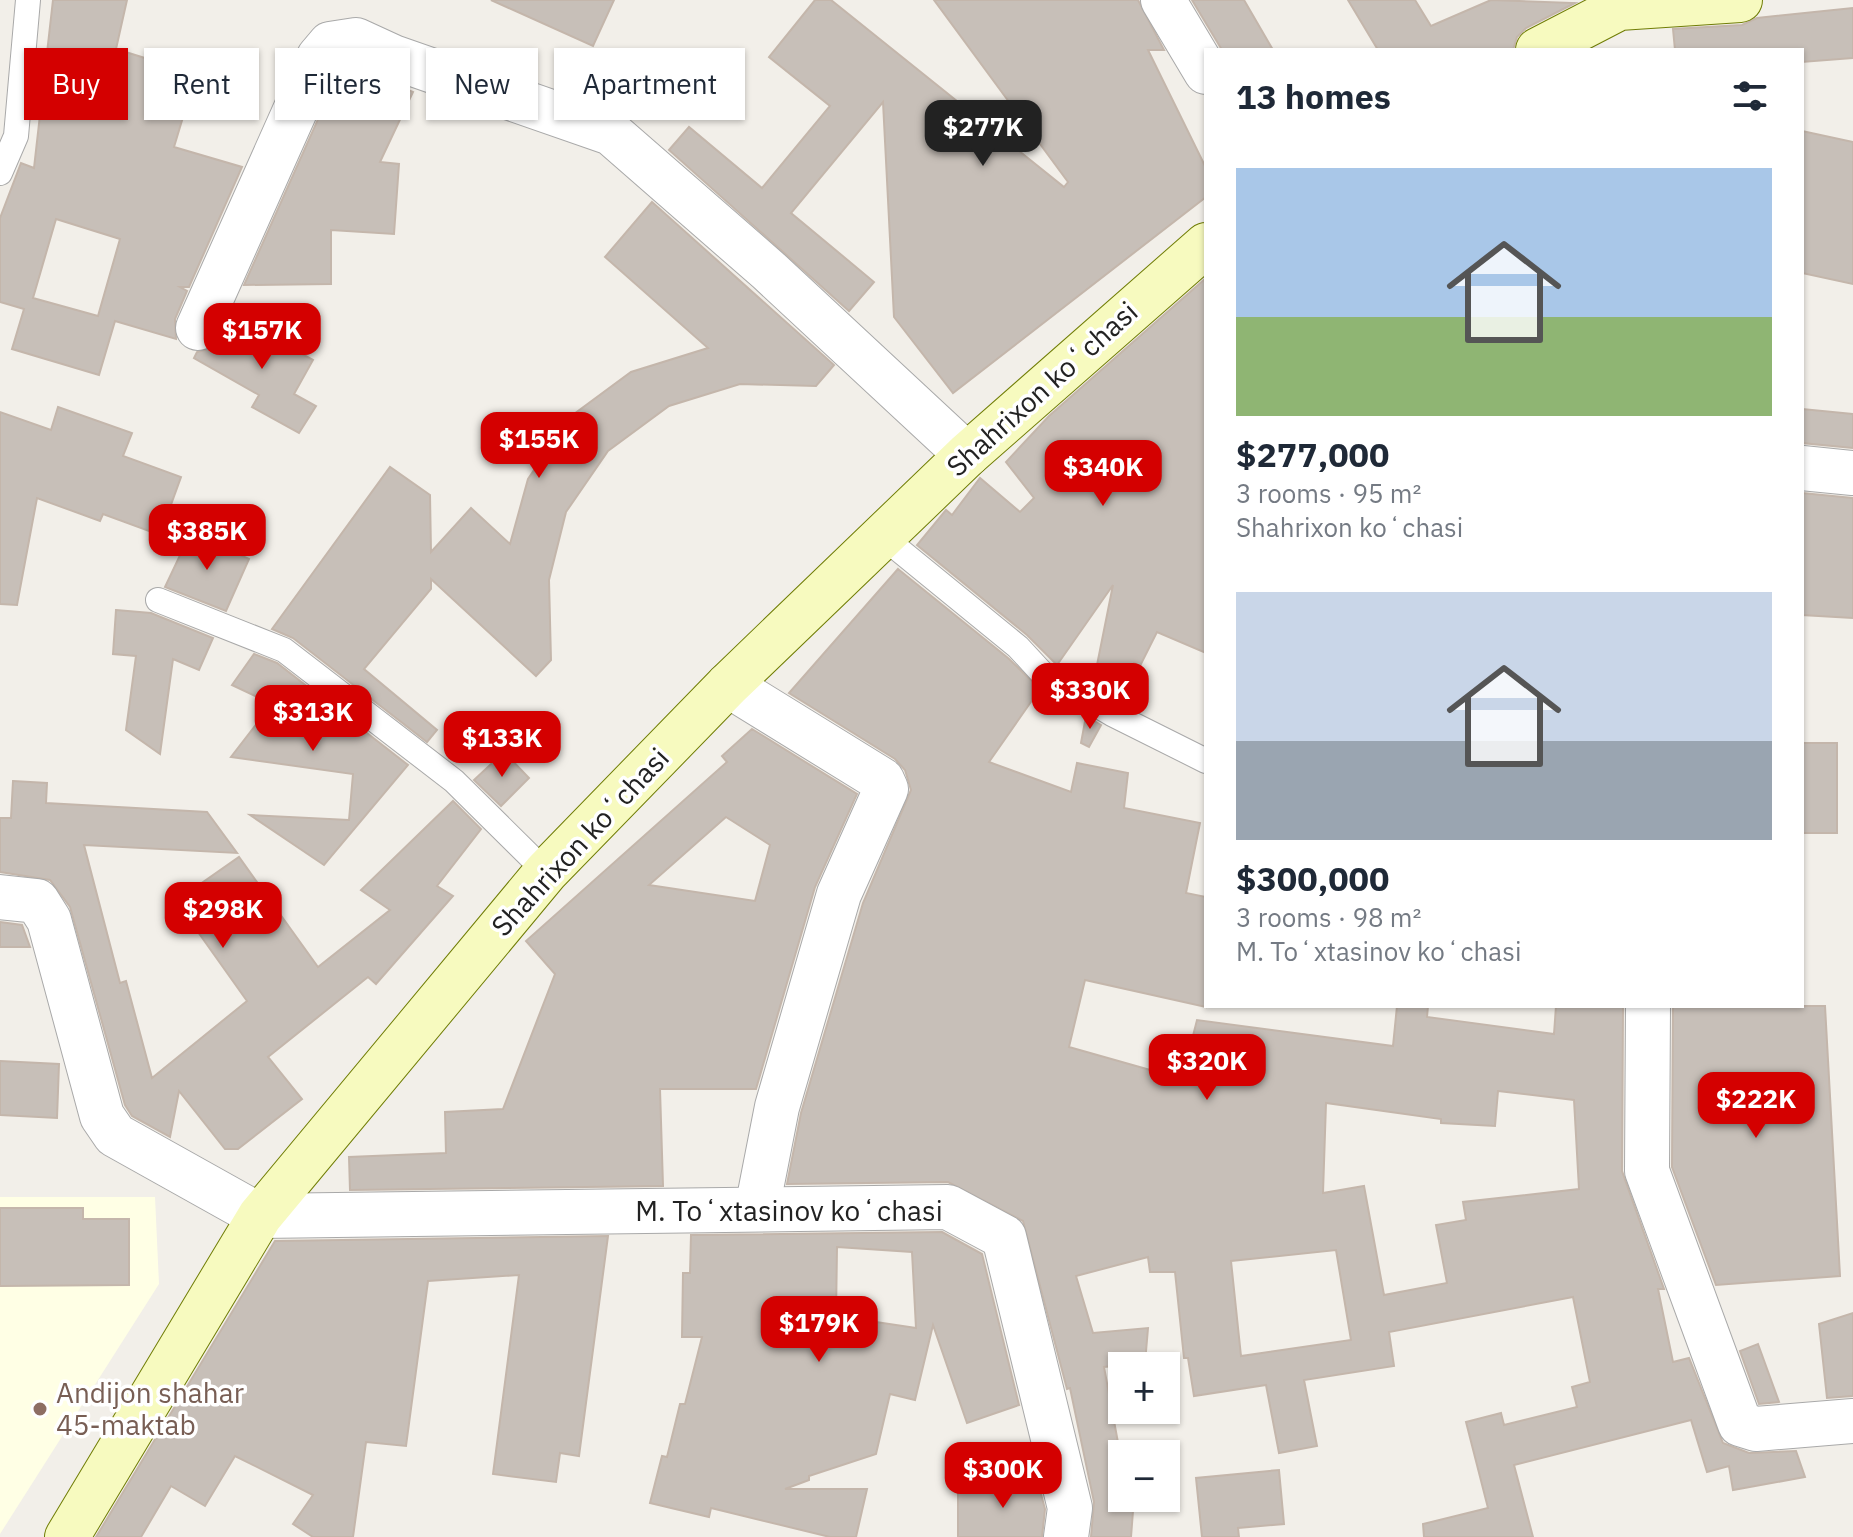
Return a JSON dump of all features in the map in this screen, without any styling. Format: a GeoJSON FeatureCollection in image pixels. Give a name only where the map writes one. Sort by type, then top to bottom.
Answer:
{"type":"FeatureCollection","features":[{"type":"Feature","properties":{"kind":"street"},"geometry":{"type":"LineString","coordinates":[[1163,0],[1204,69]]}},
{"type":"Feature","properties":{"kind":"street"},"geometry":{"type":"LineString","coordinates":[[1542,48],[1619,8],[1740,0]]}},
{"type":"Feature","properties":{"kind":"street"},"geometry":{"type":"LineString","coordinates":[[198,328],[319,57],[330,44],[356,40],[393,57],[611,133],[768,270],[967,455]]}},
{"type":"Feature","properties":{"kind":"street","name":"Shahrixon koʻchasi"},"geometry":{"type":"LineString","coordinates":[[67,1537],[260,1216],[546,872],[728,685],[967,455],[1204,247]]}},
{"type":"Feature","properties":{"kind":"street"},"geometry":{"type":"LineString","coordinates":[[1804,468],[1853,473]]}},
{"type":"Feature","properties":{"kind":"street"},"geometry":{"type":"LineString","coordinates":[[728,685],[882,780],[886,789],[839,894],[777,1107],[757,1209]]}},
{"type":"Feature","properties":{"kind":"street"},"geometry":{"type":"LineString","coordinates":[[0,897],[37,901],[49,920],[102,1116],[115,1135],[260,1216]]}},
{"type":"Feature","properties":{"kind":"street"},"geometry":{"type":"LineString","coordinates":[[1648,1008],[1647,1171],[1740,1424],[1756,1429],[1853,1421]]}},
{"type":"Feature","properties":{"kind":"street","name":"M. Toʻxtasinov koʻchasi"},"geometry":{"type":"LineString","coordinates":[[260,1216],[948,1207],[1004,1237],[1070,1508],[1066,1537]]}},
{"type":"Feature","properties":{"kind":"lane"},"geometry":{"type":"LineString","coordinates":[[0,173],[16,136],[28,0]]}},
{"type":"Feature","properties":{"kind":"lane"},"geometry":{"type":"LineString","coordinates":[[882,536],[1018,647],[1042,673],[1112,714],[1204,760]]}},
{"type":"Feature","properties":{"kind":"lane"},"geometry":{"type":"LineString","coordinates":[[158,600],[284,650],[454,781],[546,872]]}},
{"type":"Feature","properties":{"kind":"shaded area","name":"Andijon shahar 45-maktab"},"geometry":{"type":"Polygon","coordinates":[[[0,1197],[155,1197],[159,1284],[0,1534],[0,1197]]]}},
{"type":"Feature","properties":{"kind":"building"},"geometry":{"type":"Polygon","coordinates":[[[53,0],[127,0],[116,48],[48,48],[53,0]]]}},
{"type":"Feature","properties":{"kind":"building"},"geometry":{"type":"Polygon","coordinates":[[[491,0],[614,0],[593,46],[491,0]]]}},
{"type":"Feature","properties":{"kind":"building"},"geometry":{"type":"Polygon","coordinates":[[[815,0],[831,0],[1064,187],[1068,182],[934,0],[1138,0],[1164,50],[1148,50],[1204,164],[1204,199],[953,393],[894,317],[883,102],[791,213],[874,282],[849,311],[669,150],[689,127],[762,188],[830,106],[769,57],[815,0]]]}},
{"type":"Feature","properties":{"kind":"building"},"geometry":{"type":"Polygon","coordinates":[[[1192,0],[1244,0],[1272,48],[1221,48],[1192,0]]]}},
{"type":"Feature","properties":{"kind":"building"},"geometry":{"type":"Polygon","coordinates":[[[1348,0],[1415,0],[1431,26],[1491,0],[1575,3],[1526,28],[1517,37],[1514,48],[1377,48],[1348,0]]]}},
{"type":"Feature","properties":{"kind":"building"},"geometry":{"type":"Polygon","coordinates":[[[1853,8],[1853,58],[1804,62],[1804,48],[1675,48],[1673,29],[1742,25],[1757,18],[1853,8]]]}},
{"type":"Feature","properties":{"kind":"building"},"geometry":{"type":"Polygon","coordinates":[[[128,53],[144,58],[144,120],[182,120],[174,147],[242,167],[189,287],[180,287],[187,291],[175,319],[176,339],[115,321],[99,375],[12,349],[24,309],[0,302],[0,218],[21,163],[34,168],[39,120],[128,120],[128,53]],[[56,219],[33,298],[98,316],[120,239],[56,219]]]}},
{"type":"Feature","properties":{"kind":"building"},"geometry":{"type":"Polygon","coordinates":[[[318,120],[400,120],[380,162],[399,164],[394,234],[331,230],[331,284],[244,285],[318,120]]]}},
{"type":"Feature","properties":{"kind":"building"},"geometry":{"type":"Polygon","coordinates":[[[1804,131],[1853,142],[1853,284],[1804,273],[1804,131]]]}},
{"type":"Feature","properties":{"kind":"building"},"geometry":{"type":"Polygon","coordinates":[[[652,202],[834,365],[816,386],[740,384],[669,406],[608,451],[566,512],[549,580],[551,660],[536,676],[431,579],[431,589],[364,669],[437,730],[427,742],[293,638],[272,629],[390,467],[430,495],[431,552],[471,508],[510,544],[528,479],[570,417],[631,372],[708,348],[605,257],[652,202]]]}},
{"type":"Feature","properties":{"kind":"building"},"geometry":{"type":"Polygon","coordinates":[[[1204,280],[1204,652],[1157,632],[1140,666],[1134,663],[1115,698],[1093,685],[1113,585],[1057,665],[1027,635],[917,545],[946,510],[952,515],[980,478],[1020,512],[1034,498],[1006,462],[1049,416],[1204,280]]]}},
{"type":"Feature","properties":{"kind":"building"},"geometry":{"type":"Polygon","coordinates":[[[231,315],[313,360],[294,394],[316,406],[299,433],[252,407],[259,395],[194,358],[197,352],[213,348],[231,315]]]}},
{"type":"Feature","properties":{"kind":"building"},"geometry":{"type":"Polygon","coordinates":[[[58,407],[132,433],[123,456],[181,477],[160,535],[103,514],[100,521],[37,498],[17,605],[0,604],[0,412],[51,430],[58,407]]]}},
{"type":"Feature","properties":{"kind":"building"},"geometry":{"type":"Polygon","coordinates":[[[1804,409],[1853,414],[1853,448],[1804,443],[1804,409]]]}},
{"type":"Feature","properties":{"kind":"building"},"geometry":{"type":"Polygon","coordinates":[[[1804,493],[1853,498],[1853,618],[1804,615],[1804,493]]]}},
{"type":"Feature","properties":{"kind":"building"},"geometry":{"type":"Polygon","coordinates":[[[191,532],[249,559],[226,611],[165,587],[191,532]]]}},
{"type":"Feature","properties":{"kind":"building"},"geometry":{"type":"Polygon","coordinates":[[[898,569],[1008,658],[1040,689],[989,762],[1071,792],[1077,763],[1128,773],[1124,808],[1200,823],[1186,893],[1204,897],[1204,1007],[1085,980],[1069,1047],[1182,1079],[1197,1020],[1393,1046],[1397,1008],[1428,1008],[1427,1017],[1554,1034],[1556,1008],[1623,1008],[1622,1171],[1664,1289],[1658,1289],[1673,1362],[1689,1358],[1723,1443],[1749,1453],[1796,1451],[1805,1477],[1733,1490],[1729,1466],[1707,1472],[1691,1420],[1514,1465],[1533,1537],[1424,1537],[1423,1524],[1488,1508],[1466,1422],[1501,1413],[1504,1425],[1577,1407],[1572,1387],[1590,1382],[1573,1297],[1389,1332],[1394,1366],[1304,1380],[1317,1446],[1279,1453],[1266,1385],[1194,1396],[1188,1358],[1184,1358],[1175,1272],[1150,1272],[1148,1257],[1076,1276],[1093,1333],[1148,1328],[1146,1352],[1108,1352],[1108,1367],[1104,1367],[1108,1389],[1108,1424],[1115,1424],[1118,1440],[1108,1440],[1108,1512],[1133,1512],[1131,1537],[1091,1537],[1094,1502],[1070,1388],[1067,1389],[1023,1221],[948,1182],[787,1184],[801,1113],[863,903],[911,790],[905,770],[895,759],[789,693],[898,569]],[[1498,1091],[1495,1126],[1441,1123],[1441,1119],[1326,1103],[1323,1193],[1364,1186],[1384,1295],[1447,1283],[1436,1225],[1466,1220],[1463,1202],[1579,1189],[1574,1100],[1498,1091]],[[1336,1250],[1231,1261],[1241,1356],[1351,1340],[1336,1250]]]}},
{"type":"Feature","properties":{"kind":"building"},"geometry":{"type":"Polygon","coordinates":[[[116,610],[151,613],[213,638],[199,670],[173,659],[160,754],[126,730],[136,656],[113,654],[116,610]]]}},
{"type":"Feature","properties":{"kind":"building"},"geometry":{"type":"Polygon","coordinates":[[[254,654],[277,663],[408,765],[324,865],[250,815],[349,820],[353,774],[231,757],[272,704],[232,685],[254,654]]]}},
{"type":"Feature","properties":{"kind":"building"},"geometry":{"type":"Polygon","coordinates":[[[1086,716],[1101,725],[1089,747],[1081,743],[1086,716]]]}},
{"type":"Feature","properties":{"kind":"building"},"geometry":{"type":"Polygon","coordinates":[[[752,729],[857,794],[815,887],[756,1089],[660,1089],[663,1186],[350,1190],[349,1157],[446,1153],[445,1112],[503,1109],[555,974],[526,941],[727,762],[722,756],[752,729]],[[726,817],[649,885],[755,901],[770,845],[726,817]]]}},
{"type":"Feature","properties":{"kind":"building"},"geometry":{"type":"Polygon","coordinates":[[[1804,743],[1837,743],[1837,833],[1804,833],[1804,743]]]}},
{"type":"Feature","properties":{"kind":"building"},"geometry":{"type":"Polygon","coordinates":[[[504,752],[529,778],[501,806],[474,780],[504,752]]]}},
{"type":"Feature","properties":{"kind":"building"},"geometry":{"type":"Polygon","coordinates":[[[13,781],[47,783],[46,803],[207,812],[237,853],[84,845],[120,983],[126,981],[152,1078],[247,1001],[176,901],[239,857],[318,967],[390,910],[361,890],[453,801],[481,829],[437,886],[453,896],[376,984],[368,977],[268,1057],[302,1099],[238,1149],[225,1149],[179,1091],[170,1137],[132,1116],[125,1105],[70,907],[50,880],[0,872],[0,818],[11,818],[13,781]]]}},
{"type":"Feature","properties":{"kind":"building"},"geometry":{"type":"Polygon","coordinates":[[[0,922],[22,925],[30,947],[0,947],[0,922]]]}},
{"type":"Feature","properties":{"kind":"building"},"geometry":{"type":"Polygon","coordinates":[[[1825,1006],[1840,1276],[1716,1285],[1672,1167],[1673,1008],[1825,1006]]]}},
{"type":"Feature","properties":{"kind":"building"},"geometry":{"type":"Polygon","coordinates":[[[0,1061],[59,1064],[57,1118],[0,1115],[0,1061]]]}},
{"type":"Feature","properties":{"kind":"building"},"geometry":{"type":"Polygon","coordinates":[[[0,1208],[83,1208],[83,1219],[129,1219],[129,1285],[0,1286],[0,1208]]]}},
{"type":"Feature","properties":{"kind":"building"},"geometry":{"type":"Polygon","coordinates":[[[942,1232],[982,1254],[1019,1405],[967,1423],[933,1325],[915,1400],[890,1394],[876,1454],[809,1476],[809,1480],[785,1489],[867,1489],[856,1537],[830,1537],[711,1508],[709,1517],[650,1503],[662,1456],[667,1457],[680,1404],[685,1404],[702,1337],[682,1337],[683,1273],[690,1273],[691,1235],[942,1232]],[[837,1247],[836,1316],[916,1328],[912,1252],[837,1247]]]}},
{"type":"Feature","properties":{"kind":"building"},"geometry":{"type":"Polygon","coordinates":[[[608,1236],[579,1456],[560,1453],[556,1482],[493,1474],[519,1275],[428,1281],[406,1446],[366,1442],[353,1537],[313,1537],[293,1524],[313,1495],[235,1456],[205,1506],[171,1486],[141,1537],[96,1537],[275,1241],[608,1236]]]}},
{"type":"Feature","properties":{"kind":"building"},"geometry":{"type":"Polygon","coordinates":[[[1853,1313],[1853,1396],[1827,1398],[1819,1324],[1853,1313]]]}},
{"type":"Feature","properties":{"kind":"building"},"geometry":{"type":"Polygon","coordinates":[[[1758,1344],[1779,1402],[1759,1404],[1740,1351],[1758,1344]]]}},
{"type":"Feature","properties":{"kind":"building"},"geometry":{"type":"Polygon","coordinates":[[[1018,1468],[1034,1468],[1045,1509],[1042,1537],[958,1537],[958,1489],[1018,1489],[1018,1468]]]}},
{"type":"Feature","properties":{"kind":"building"},"geometry":{"type":"Polygon","coordinates":[[[1279,1470],[1284,1524],[1238,1528],[1239,1537],[1202,1537],[1196,1478],[1279,1470]]]}},
{"type":"Feature","properties":{"kind":"place","name":"Andijon shahar 45-maktab"},"geometry":{"type":"Point","coordinates":[40,1409]}}]}
